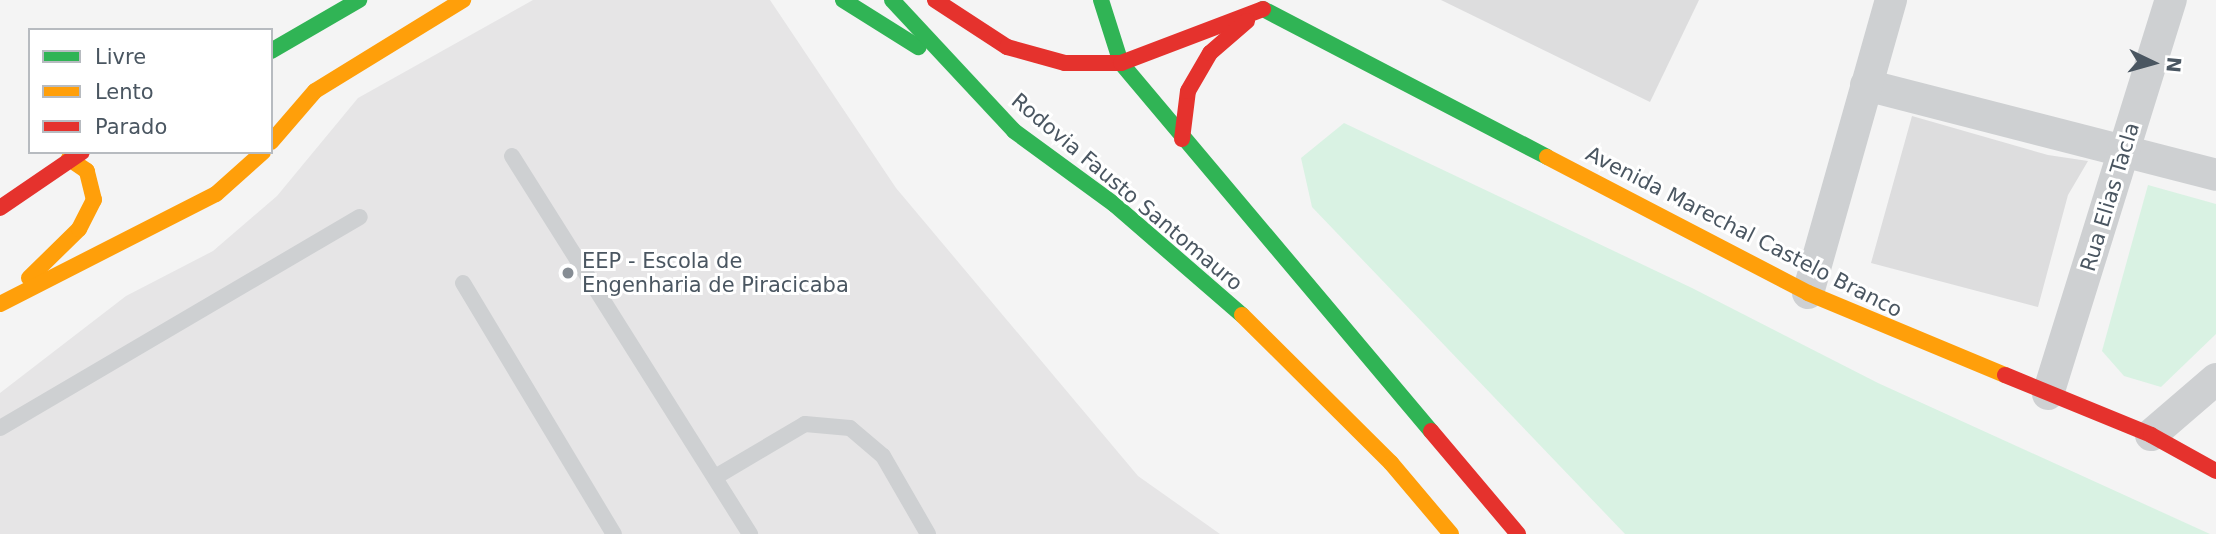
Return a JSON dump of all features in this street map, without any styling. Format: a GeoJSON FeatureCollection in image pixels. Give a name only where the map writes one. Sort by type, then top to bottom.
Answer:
{"type":"FeatureCollection","features":[{"type":"Feature","properties":{"kind":"main road"},"geometry":{"type":"LineString","coordinates":[[273,50],[359,0]]}},
{"type":"Feature","properties":{"kind":"main road"},"geometry":{"type":"LineString","coordinates":[[273,140],[315,92],[463,0]]}},
{"type":"Feature","properties":{"kind":"main road"},"geometry":{"type":"LineString","coordinates":[[843,0],[949,65]]}},
{"type":"Feature","properties":{"kind":"main road"},"geometry":{"type":"LineString","coordinates":[[892,0],[949,65]]}},
{"type":"Feature","properties":{"kind":"main road"},"geometry":{"type":"LineString","coordinates":[[935,0],[1007,47],[1065,63],[1121,63],[1262,9]]}},
{"type":"Feature","properties":{"kind":"main road"},"geometry":{"type":"LineString","coordinates":[[1101,0],[1121,63],[1182,139],[1518,534]]}},
{"type":"Feature","properties":{"kind":"main road","name":"Avenida Marechal Castelo Branco"},"geometry":{"type":"LineString","coordinates":[[1243,0],[1808,293],[2151,435],[2216,471]]}},
{"type":"Feature","properties":{"kind":"main road"},"geometry":{"type":"LineString","coordinates":[[1182,139],[1188,91],[1210,53],[1262,9]]}},
{"type":"Feature","properties":{"kind":"main road","name":"Rodovia Fausto Santomauro"},"geometry":{"type":"LineString","coordinates":[[949,65],[1014,131],[1115,205],[1250,322],[1391,463],[1451,534]]}},
{"type":"Feature","properties":{"kind":"main road"},"geometry":{"type":"LineString","coordinates":[[4,302],[216,194],[261,154]]}},
{"type":"Feature","properties":{"kind":"main road"},"geometry":{"type":"LineString","coordinates":[[4,196],[76,156],[87,171],[94,200],[79,229],[4,302]]}},
{"type":"Feature","properties":{"kind":"street"},"geometry":{"type":"LineString","coordinates":[[1808,293],[1891,0]]}},
{"type":"Feature","properties":{"kind":"street","name":"Rua Elias Tacla"},"geometry":{"type":"LineString","coordinates":[[2048,394],[2171,0]]}},
{"type":"Feature","properties":{"kind":"street"},"geometry":{"type":"LineString","coordinates":[[1867,85],[2216,175]]}},
{"type":"Feature","properties":{"kind":"street"},"geometry":{"type":"LineString","coordinates":[[2151,435],[2216,379]]}},
{"type":"Feature","properties":{"kind":"lane"},"geometry":{"type":"LineString","coordinates":[[512,156],[717,476],[750,534]]}},
{"type":"Feature","properties":{"kind":"lane"},"geometry":{"type":"LineString","coordinates":[[0,428],[360,217]]}},
{"type":"Feature","properties":{"kind":"lane"},"geometry":{"type":"LineString","coordinates":[[463,283],[614,534]]}},
{"type":"Feature","properties":{"kind":"lane"},"geometry":{"type":"LineString","coordinates":[[717,476],[805,424],[850,428],[883,456],[928,534]]}},
{"type":"Feature","properties":{"kind":"shaded area","name":"EEP - Escola de Engenharia de Piracicaba"},"geometry":{"type":"Polygon","coordinates":[[[533,0],[770,0],[896,188],[1138,476],[1220,534],[0,534],[0,393],[126,296],[213,251],[277,196],[358,98],[533,0]]]}},
{"type":"Feature","properties":{"kind":"green space"},"geometry":{"type":"Polygon","coordinates":[[[1344,123],[1692,288],[1878,383],[2210,534],[1625,534],[1312,207],[1301,158],[1344,123]]]}},
{"type":"Feature","properties":{"kind":"green space"},"geometry":{"type":"Polygon","coordinates":[[[2148,185],[2216,204],[2216,334],[2161,387],[2124,376],[2102,351],[2148,185]]]}},
{"type":"Feature","properties":{"kind":"building"},"geometry":{"type":"Polygon","coordinates":[[[1441,0],[1699,0],[1650,102],[1441,0]]]}},
{"type":"Feature","properties":{"kind":"building"},"geometry":{"type":"Polygon","coordinates":[[[1912,116],[2048,155],[2088,161],[2068,195],[2038,307],[1871,263],[1912,116]]]}},
{"type":"Feature","properties":{"kind":"traffic: fast"},"geometry":{"type":"LineString","coordinates":[[273,50],[359,0]]}},
{"type":"Feature","properties":{"kind":"traffic: fast"},"geometry":{"type":"LineString","coordinates":[[843,0],[918,47]]}},
{"type":"Feature","properties":{"kind":"traffic: fast"},"geometry":{"type":"LineString","coordinates":[[892,0],[1014,131],[1115,205],[1242,315]]}},
{"type":"Feature","properties":{"kind":"traffic: fast"},"geometry":{"type":"LineString","coordinates":[[1101,0],[1121,63],[1431,431]]}},
{"type":"Feature","properties":{"kind":"traffic: fast"},"geometry":{"type":"LineString","coordinates":[[1263,9],[1547,157]]}},
{"type":"Feature","properties":{"kind":"traffic: slow"},"geometry":{"type":"LineString","coordinates":[[273,140],[315,91],[463,0]]}},
{"type":"Feature","properties":{"kind":"traffic: slow"},"geometry":{"type":"LineString","coordinates":[[0,304],[216,194],[261,154]]}},
{"type":"Feature","properties":{"kind":"traffic: slow"},"geometry":{"type":"LineString","coordinates":[[1547,157],[1808,293],[2005,375]]}},
{"type":"Feature","properties":{"kind":"traffic: slow"},"geometry":{"type":"LineString","coordinates":[[29,278],[79,229],[94,200],[87,171],[69,159]]}},
{"type":"Feature","properties":{"kind":"traffic: slow"},"geometry":{"type":"LineString","coordinates":[[1242,315],[1391,463],[1451,534]]}},
{"type":"Feature","properties":{"kind":"traffic: jam"},"geometry":{"type":"LineString","coordinates":[[935,0],[1007,47],[1065,63],[1121,63],[1263,9]]}},
{"type":"Feature","properties":{"kind":"traffic: jam"},"geometry":{"type":"LineString","coordinates":[[1182,139],[1188,91],[1210,53],[1247,21]]}},
{"type":"Feature","properties":{"kind":"traffic: jam"},"geometry":{"type":"LineString","coordinates":[[0,208],[79,154]]}},
{"type":"Feature","properties":{"kind":"traffic: jam"},"geometry":{"type":"LineString","coordinates":[[2005,375],[2151,435],[2216,471]]}},
{"type":"Feature","properties":{"kind":"traffic: jam"},"geometry":{"type":"LineString","coordinates":[[1431,431],[1518,534]]}},
{"type":"Feature","properties":{"kind":"place","name":"EEP - Escola de Engenharia de Piracicaba"},"geometry":{"type":"Point","coordinates":[568,273]}}]}
